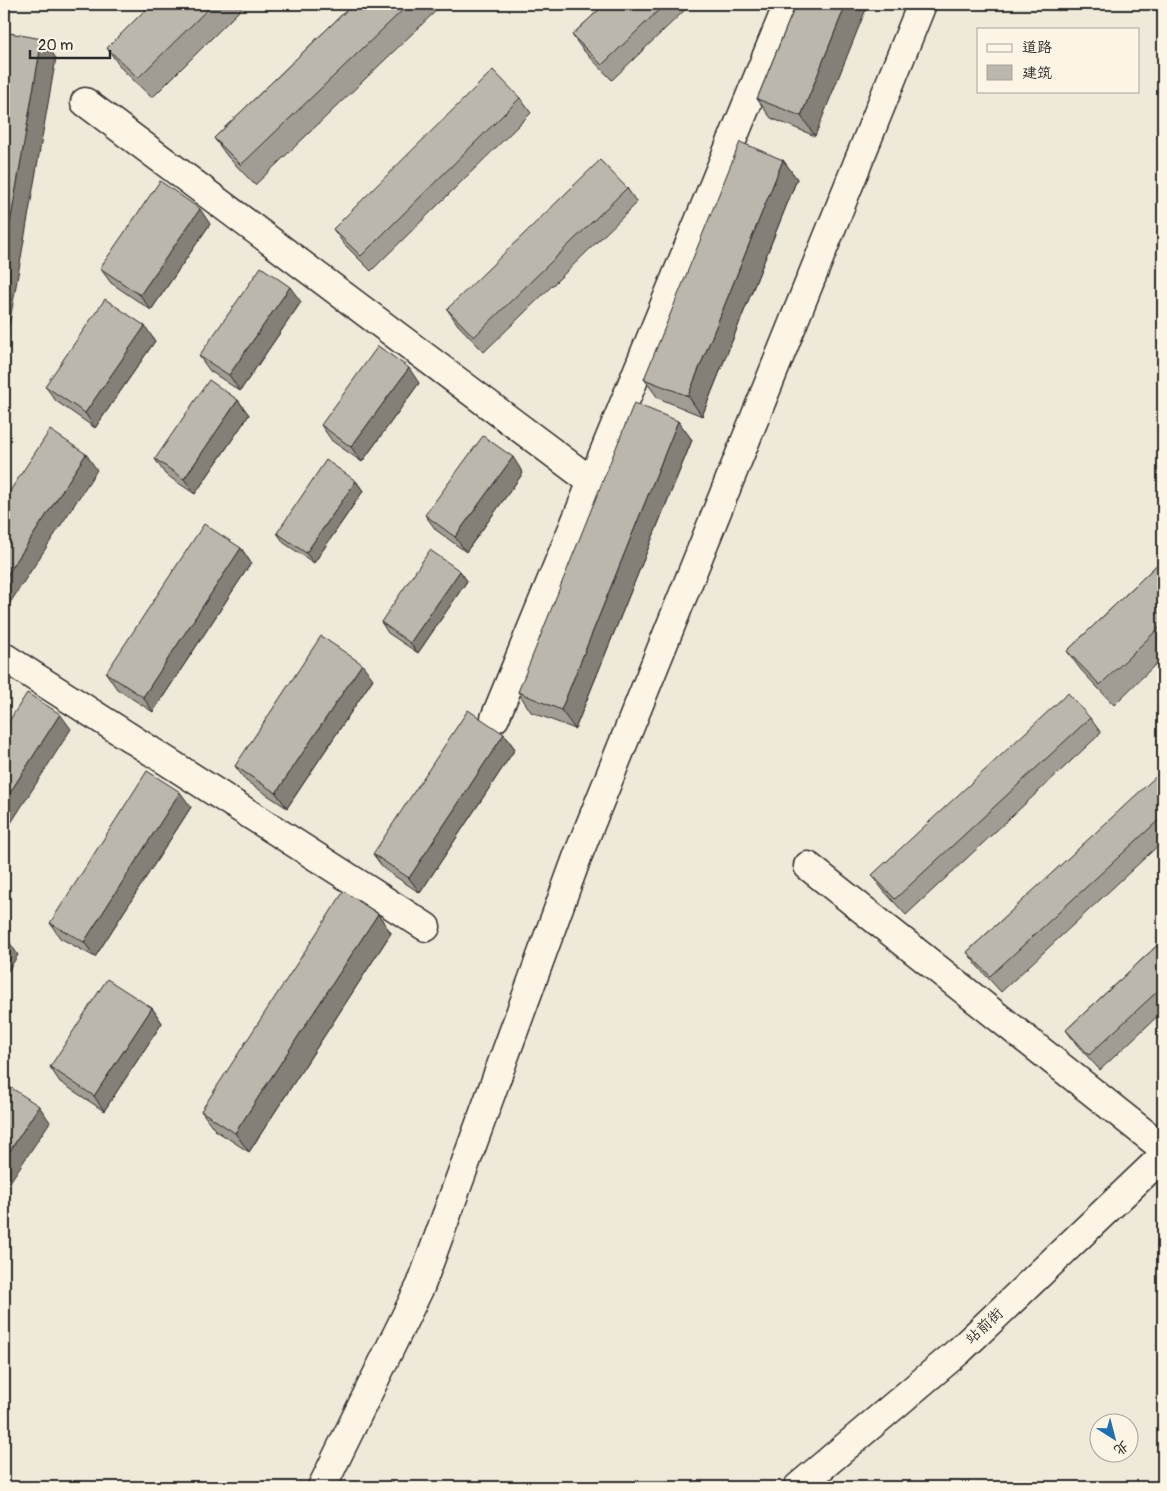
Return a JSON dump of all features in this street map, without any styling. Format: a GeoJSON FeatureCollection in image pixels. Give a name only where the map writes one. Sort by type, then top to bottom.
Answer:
{"type":"FeatureCollection","features":[{"type":"Feature","properties":{"kind":"street"},"geometry":{"type":"LineString","coordinates":[[495,718],[788,4]]}},
{"type":"Feature","properties":{"kind":"street"},"geometry":{"type":"LineString","coordinates":[[322,1487],[421,1285],[578,855],[922,4]]}},
{"type":"Feature","properties":{"kind":"street"},"geometry":{"type":"LineString","coordinates":[[85,102],[592,482]]}},
{"type":"Feature","properties":{"kind":"street"},"geometry":{"type":"LineString","coordinates":[[4,656],[426,927]]}},
{"type":"Feature","properties":{"kind":"street"},"geometry":{"type":"LineString","coordinates":[[808,866],[1163,1148]]}},
{"type":"Feature","properties":{"kind":"street","name":"站前街"},"geometry":{"type":"LineString","coordinates":[[798,1487],[960,1350],[1163,1156]]}},
{"type":"Feature","properties":{"kind":"building"},"geometry":{"type":"Polygon","coordinates":[[[151,4],[213,4],[138,78],[107,48],[151,4]]]}},
{"type":"Feature","properties":{"kind":"building"},"geometry":{"type":"Polygon","coordinates":[[[353,4],[409,4],[241,165],[214,138],[353,4]]]}},
{"type":"Feature","properties":{"kind":"building"},"geometry":{"type":"Polygon","coordinates":[[[605,4],[665,4],[602,65],[572,35],[605,4]]]}},
{"type":"Feature","properties":{"kind":"building"},"geometry":{"type":"Polygon","coordinates":[[[796,4],[846,4],[801,116],[757,99],[796,4]]]}},
{"type":"Feature","properties":{"kind":"building"},"geometry":{"type":"Polygon","coordinates":[[[4,32],[42,39],[4,258],[4,32]]]}},
{"type":"Feature","properties":{"kind":"building"},"geometry":{"type":"Polygon","coordinates":[[[493,70],[520,98],[361,256],[333,229],[493,70]]]}},
{"type":"Feature","properties":{"kind":"building"},"geometry":{"type":"Polygon","coordinates":[[[740,142],[783,160],[688,396],[644,379],[740,142]]]}},
{"type":"Feature","properties":{"kind":"building"},"geometry":{"type":"Polygon","coordinates":[[[600,160],[627,188],[474,337],[447,309],[600,160]]]}},
{"type":"Feature","properties":{"kind":"building"},"geometry":{"type":"Polygon","coordinates":[[[160,181],[200,209],[140,295],[100,268],[160,181]]]}},
{"type":"Feature","properties":{"kind":"building"},"geometry":{"type":"Polygon","coordinates":[[[261,267],[290,287],[229,375],[199,356],[261,267]]]}},
{"type":"Feature","properties":{"kind":"building"},"geometry":{"type":"Polygon","coordinates":[[[105,299],[145,326],[85,413],[45,386],[105,299]]]}},
{"type":"Feature","properties":{"kind":"building"},"geometry":{"type":"Polygon","coordinates":[[[378,346],[409,368],[351,447],[321,425],[378,346]]]}},
{"type":"Feature","properties":{"kind":"building"},"geometry":{"type":"Polygon","coordinates":[[[209,380],[238,400],[184,479],[155,459],[209,380]]]}},
{"type":"Feature","properties":{"kind":"building"},"geometry":{"type":"Polygon","coordinates":[[[634,403],[678,421],[561,710],[518,692],[634,403]]]}},
{"type":"Feature","properties":{"kind":"building"},"geometry":{"type":"Polygon","coordinates":[[[50,430],[86,454],[4,580],[4,500],[50,430]]]}},
{"type":"Feature","properties":{"kind":"building"},"geometry":{"type":"Polygon","coordinates":[[[483,436],[513,457],[455,537],[425,515],[483,436]]]}},
{"type":"Feature","properties":{"kind":"building"},"geometry":{"type":"Polygon","coordinates":[[[326,460],[356,481],[306,553],[277,533],[326,460]]]}},
{"type":"Feature","properties":{"kind":"building"},"geometry":{"type":"Polygon","coordinates":[[[204,524],[241,548],[143,697],[106,673],[204,524]]]}},
{"type":"Feature","properties":{"kind":"building"},"geometry":{"type":"Polygon","coordinates":[[[430,550],[460,571],[410,643],[381,622],[430,550]]]}},
{"type":"Feature","properties":{"kind":"building"},"geometry":{"type":"Polygon","coordinates":[[[1163,559],[1163,624],[1100,685],[1067,651],[1163,559]]]}},
{"type":"Feature","properties":{"kind":"building"},"geometry":{"type":"Polygon","coordinates":[[[321,636],[362,664],[276,793],[235,766],[321,636]]]}},
{"type":"Feature","properties":{"kind":"building"},"geometry":{"type":"Polygon","coordinates":[[[27,693],[60,714],[4,802],[4,729],[27,693]]]}},
{"type":"Feature","properties":{"kind":"building"},"geometry":{"type":"Polygon","coordinates":[[[1068,693],[1090,718],[895,899],[872,875],[1068,693]]]}},
{"type":"Feature","properties":{"kind":"building"},"geometry":{"type":"Polygon","coordinates":[[[468,710],[504,734],[409,878],[373,854],[468,710]]]}},
{"type":"Feature","properties":{"kind":"building"},"geometry":{"type":"Polygon","coordinates":[[[1163,770],[1163,816],[990,976],[967,952],[1163,770]]]}},
{"type":"Feature","properties":{"kind":"building"},"geometry":{"type":"Polygon","coordinates":[[[147,771],[180,792],[84,942],[50,923],[147,771]]]}},
{"type":"Feature","properties":{"kind":"building"},"geometry":{"type":"Polygon","coordinates":[[[344,891],[378,914],[235,1133],[201,1111],[344,891]]]}},
{"type":"Feature","properties":{"kind":"building"},"geometry":{"type":"Polygon","coordinates":[[[4,937],[8,940],[4,946],[4,937]]]}},
{"type":"Feature","properties":{"kind":"building"},"geometry":{"type":"Polygon","coordinates":[[[1163,940],[1163,986],[1089,1055],[1066,1030],[1163,940]]]}},
{"type":"Feature","properties":{"kind":"building"},"geometry":{"type":"Polygon","coordinates":[[[107,979],[152,1008],[94,1096],[50,1067],[107,979]]]}},
{"type":"Feature","properties":{"kind":"building"},"geometry":{"type":"Polygon","coordinates":[[[4,1083],[39,1106],[4,1160],[4,1083]]]}}]}
